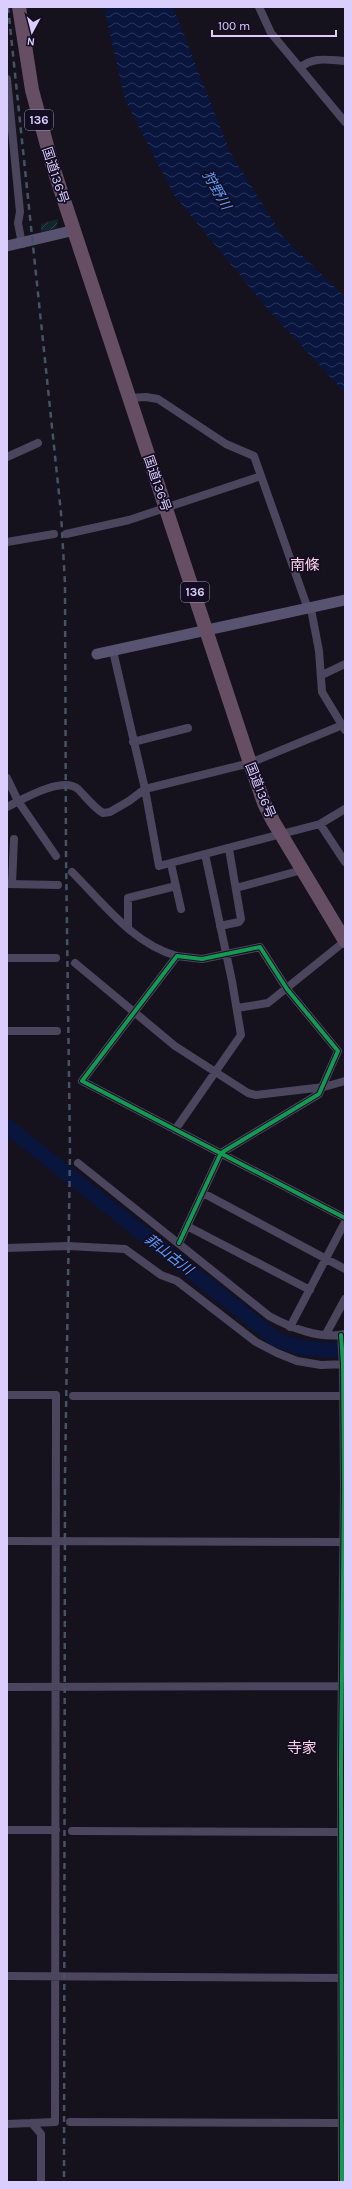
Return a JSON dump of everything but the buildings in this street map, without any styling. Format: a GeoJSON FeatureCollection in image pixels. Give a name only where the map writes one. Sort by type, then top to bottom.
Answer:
{"type":"FeatureCollection","features":[{"type":"Feature","properties":{"kind":"highway","name":"国道136号"},"geometry":{"type":"LineString","coordinates":[[19,7],[26,58],[39,118],[52,164],[208,631],[250,763],[264,803],[281,835],[345,941]]}},
{"type":"Feature","properties":{"kind":"main road"},"geometry":{"type":"LineString","coordinates":[[7,246],[22,244],[75,230]]}},
{"type":"Feature","properties":{"kind":"main road"},"geometry":{"type":"LineString","coordinates":[[97,654],[310,609],[345,600]]}},
{"type":"Feature","properties":{"kind":"street"},"geometry":{"type":"LineString","coordinates":[[259,7],[271,32],[345,122]]}},
{"type":"Feature","properties":{"kind":"street"},"geometry":{"type":"LineString","coordinates":[[300,68],[308,61],[314,59],[345,61]]}},
{"type":"Feature","properties":{"kind":"street"},"geometry":{"type":"LineString","coordinates":[[7,79],[20,212],[18,223],[22,244]]}},
{"type":"Feature","properties":{"kind":"street"},"geometry":{"type":"LineString","coordinates":[[7,807],[47,788],[66,786],[76,788],[103,813],[110,812],[129,801],[145,789],[250,763],[344,727],[323,694],[322,675],[310,609],[252,454],[226,444],[158,399],[141,396],[129,398]]}},
{"type":"Feature","properties":{"kind":"street"},"geometry":{"type":"LineString","coordinates":[[7,457],[38,444]]}},
{"type":"Feature","properties":{"kind":"street"},"geometry":{"type":"LineString","coordinates":[[66,534],[117,523],[167,509],[261,476]]}},
{"type":"Feature","properties":{"kind":"street"},"geometry":{"type":"LineString","coordinates":[[7,542],[54,534]]}},
{"type":"Feature","properties":{"kind":"street"},"geometry":{"type":"LineString","coordinates":[[114,651],[133,742],[145,789],[159,866],[229,849],[320,824],[345,809]]}},
{"type":"Feature","properties":{"kind":"street"},"geometry":{"type":"LineString","coordinates":[[322,675],[345,664]]}},
{"type":"Feature","properties":{"kind":"street"},"geometry":{"type":"LineString","coordinates":[[133,742],[188,728]]}},
{"type":"Feature","properties":{"kind":"street"},"geometry":{"type":"LineString","coordinates":[[7,778],[18,801],[56,856]]}},
{"type":"Feature","properties":{"kind":"street"},"geometry":{"type":"LineString","coordinates":[[320,824],[345,862]]}},
{"type":"Feature","properties":{"kind":"street"},"geometry":{"type":"LineString","coordinates":[[14,839],[10,884],[58,885]]}},
{"type":"Feature","properties":{"kind":"street"},"geometry":{"type":"LineString","coordinates":[[220,926],[241,920],[229,849]]}},
{"type":"Feature","properties":{"kind":"street"},"geometry":{"type":"LineString","coordinates":[[175,1130],[241,1036],[237,1008],[205,854]]}},
{"type":"Feature","properties":{"kind":"street"},"geometry":{"type":"LineString","coordinates":[[171,864],[181,909]]}},
{"type":"Feature","properties":{"kind":"street"},"geometry":{"type":"LineString","coordinates":[[236,888],[302,870]]}},
{"type":"Feature","properties":{"kind":"street"},"geometry":{"type":"LineString","coordinates":[[72,872],[128,928],[155,947],[177,956],[197,960],[226,955],[260,946],[287,988],[338,1051],[324,1086],[319,1094],[221,1153],[179,1243]]}},
{"type":"Feature","properties":{"kind":"street"},"geometry":{"type":"LineString","coordinates":[[128,928],[128,898],[176,886]]}},
{"type":"Feature","properties":{"kind":"street"},"geometry":{"type":"LineString","coordinates":[[237,1008],[265,1004],[345,941]]}},
{"type":"Feature","properties":{"kind":"street"},"geometry":{"type":"LineString","coordinates":[[177,956],[82,1081],[345,1218]]}},
{"type":"Feature","properties":{"kind":"street"},"geometry":{"type":"LineString","coordinates":[[7,958],[56,958]]}},
{"type":"Feature","properties":{"kind":"street"},"geometry":{"type":"LineString","coordinates":[[75,963],[175,1046],[253,1094],[324,1086],[345,1080]]}},
{"type":"Feature","properties":{"kind":"street"},"geometry":{"type":"LineString","coordinates":[[7,1031],[57,1031]]}},
{"type":"Feature","properties":{"kind":"street"},"geometry":{"type":"LineString","coordinates":[[78,1163],[269,1316],[290,1327],[326,1334],[343,1335],[344,1686],[341,1832],[344,1978],[344,2123],[342,2182]]}},
{"type":"Feature","properties":{"kind":"street"},"geometry":{"type":"LineString","coordinates":[[203,1193],[345,1269]]}},
{"type":"Feature","properties":{"kind":"street"},"geometry":{"type":"LineString","coordinates":[[290,1327],[345,1222]]}},
{"type":"Feature","properties":{"kind":"street"},"geometry":{"type":"LineString","coordinates":[[187,1226],[310,1290]]}},
{"type":"Feature","properties":{"kind":"street"},"geometry":{"type":"LineString","coordinates":[[7,1248],[68,1246],[125,1249],[161,1275],[177,1281],[256,1342],[277,1353],[297,1361],[321,1365],[344,1363]]}},
{"type":"Feature","properties":{"kind":"street"},"geometry":{"type":"LineString","coordinates":[[326,1334],[345,1299]]}},
{"type":"Feature","properties":{"kind":"street"},"geometry":{"type":"LineString","coordinates":[[7,1395],[56,1395],[57,1540],[55,2122],[7,2124]]}},
{"type":"Feature","properties":{"kind":"street"},"geometry":{"type":"LineString","coordinates":[[73,1396],[344,1396]]}},
{"type":"Feature","properties":{"kind":"street"},"geometry":{"type":"LineString","coordinates":[[7,1541],[344,1539]]}},
{"type":"Feature","properties":{"kind":"street"},"geometry":{"type":"LineString","coordinates":[[7,1687],[344,1686]]}},
{"type":"Feature","properties":{"kind":"street"},"geometry":{"type":"LineString","coordinates":[[7,1830],[56,1830]]}},
{"type":"Feature","properties":{"kind":"street"},"geometry":{"type":"LineString","coordinates":[[72,1831],[341,1832]]}},
{"type":"Feature","properties":{"kind":"street"},"geometry":{"type":"LineString","coordinates":[[7,1976],[344,1978]]}},
{"type":"Feature","properties":{"kind":"street"},"geometry":{"type":"LineString","coordinates":[[70,2122],[344,2123]]}},
{"type":"Feature","properties":{"kind":"street"},"geometry":{"type":"LineString","coordinates":[[32,2123],[41,2134],[41,2182]]}},
{"type":"Feature","properties":{"kind":"green space"},"geometry":{"type":"Polygon","coordinates":[[[58,219],[56,228],[41,232],[41,224],[58,219]]]}},
{"type":"Feature","properties":{"kind":"water","name":"狩野川"},"geometry":{"type":"Polygon","coordinates":[[[104,7],[173,7],[230,152],[283,237],[345,297],[345,393],[271,313],[174,195],[125,100],[104,7]]]}},
{"type":"Feature","properties":{"kind":"waterway","name":"菲山古川"},"geometry":{"type":"LineString","coordinates":[[7,1126],[277,1340],[294,1346],[311,1349],[345,1350]]}},
{"type":"Feature","properties":{"kind":"railway"},"geometry":{"type":"LineString","coordinates":[[8,7],[61,513],[65,584],[66,855],[70,1151],[65,1478],[64,2182]]}},
{"type":"Feature","properties":{"kind":"cycle path"},"geometry":{"type":"LineString","coordinates":[[179,1243],[221,1153],[319,1094],[338,1051],[287,989],[260,947],[202,959],[177,956],[82,1081],[345,1218]]}},
{"type":"Feature","properties":{"kind":"cycle path"},"geometry":{"type":"LineString","coordinates":[[341,1335],[343,1364],[344,1487],[341,1763],[342,2182]]}},
{"type":"Feature","properties":{"kind":"district","name":"南條"},"geometry":{"type":"Point","coordinates":[305,565]}},
{"type":"Feature","properties":{"kind":"district","name":"寺家"},"geometry":{"type":"Point","coordinates":[302,1748]}}]}
